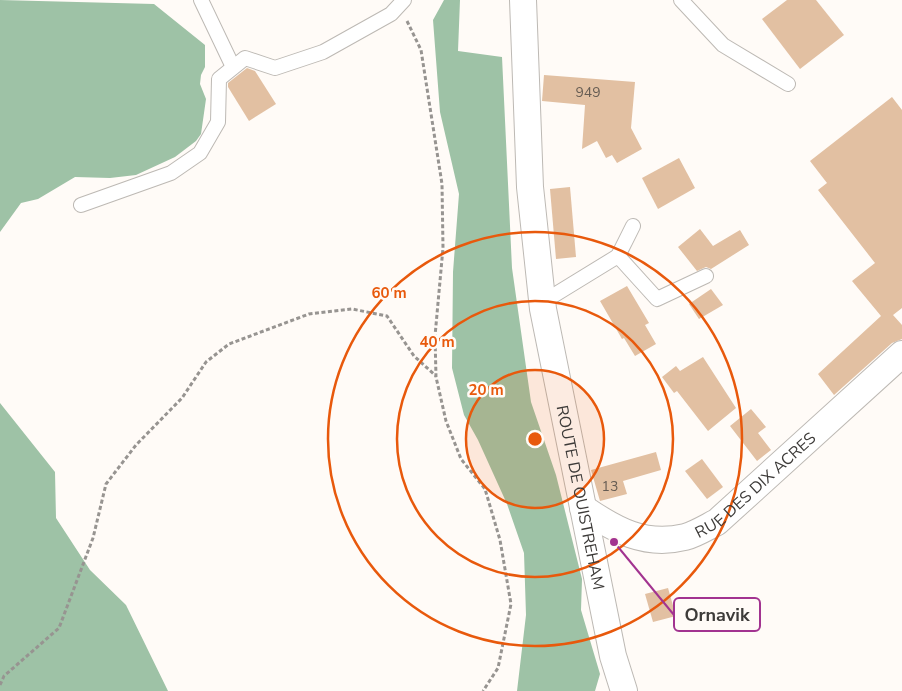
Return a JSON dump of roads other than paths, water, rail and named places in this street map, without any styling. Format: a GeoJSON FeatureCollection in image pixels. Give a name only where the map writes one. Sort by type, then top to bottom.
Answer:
{"type":"FeatureCollection","features":[{"type":"Feature","properties":{"kind":"street","name":"ROUTE DE OUISTREHAM"},"geometry":{"type":"LineString","coordinates":[[523,0],[530,188],[542,302],[613,656],[617,688]]}},
{"type":"Feature","properties":{"kind":"street","name":"RUE DES DIX ACRES"},"geometry":{"type":"LineString","coordinates":[[583,508],[614,529],[651,540],[686,537],[717,522],[902,354]]}},
{"type":"Feature","properties":{"kind":"lane"},"geometry":{"type":"LineString","coordinates":[[201,0],[233,67]]}},
{"type":"Feature","properties":{"kind":"lane"},"geometry":{"type":"LineString","coordinates":[[681,0],[723,45],[788,84]]}},
{"type":"Feature","properties":{"kind":"lane"},"geometry":{"type":"LineString","coordinates":[[81,205],[171,173],[200,153],[218,122],[219,79],[245,58],[275,68],[323,52],[391,14],[401,3]]}},
{"type":"Feature","properties":{"kind":"lane"},"geometry":{"type":"LineString","coordinates":[[542,302],[618,256],[632,226]]}},
{"type":"Feature","properties":{"kind":"lane"},"geometry":{"type":"LineString","coordinates":[[618,256],[656,300],[706,276]]}},
{"type":"Feature","properties":{"kind":"place","name":"Ornavik"},"geometry":{"type":"Point","coordinates":[614,542]}}]}
